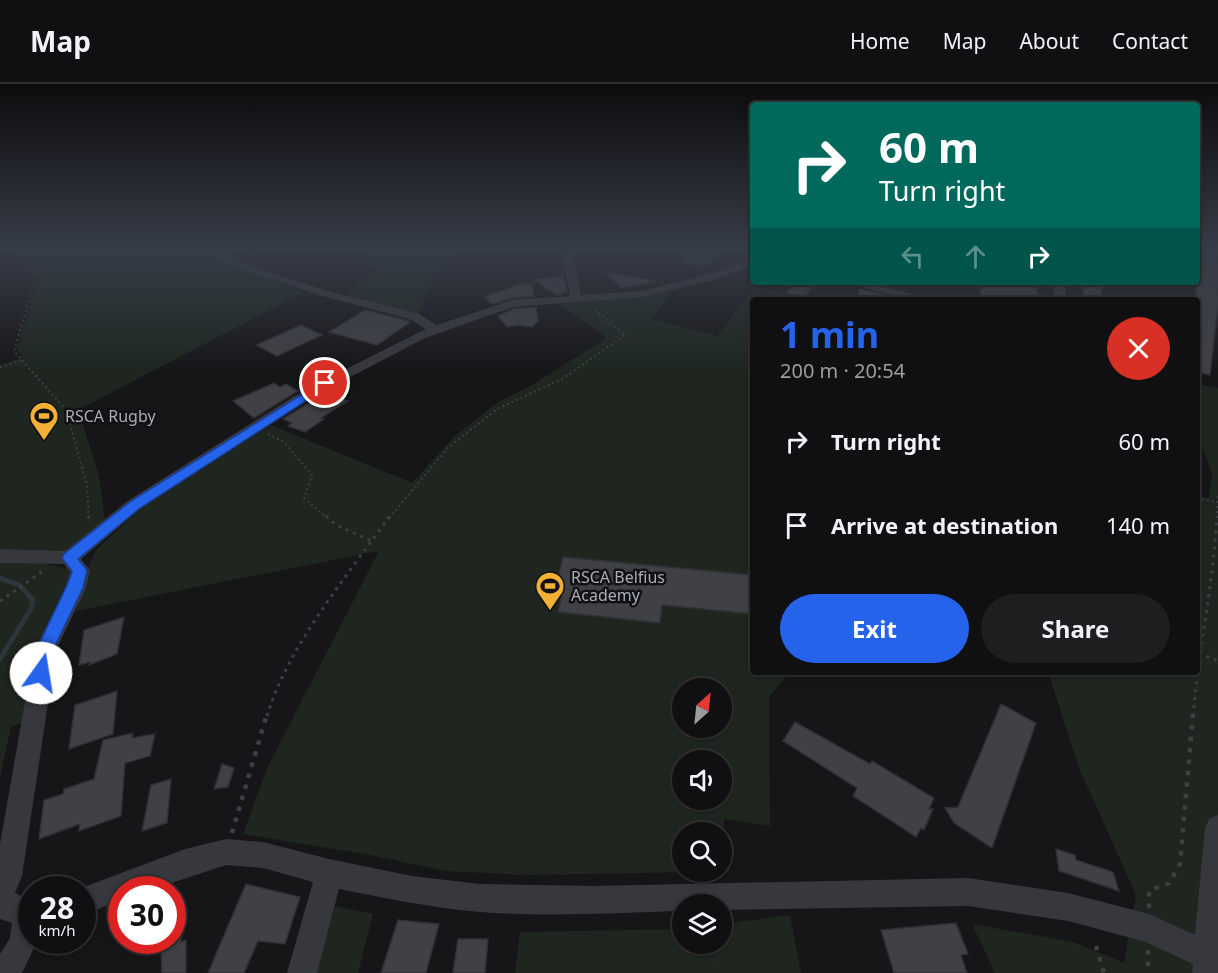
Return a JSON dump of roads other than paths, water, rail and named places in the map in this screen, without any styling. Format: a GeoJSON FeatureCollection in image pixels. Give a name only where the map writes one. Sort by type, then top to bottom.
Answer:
{"type":"FeatureCollection","features":[{"type":"Feature","properties":{"kind":"street"},"geometry":{"type":"LineString","coordinates":[[312,289],[413,316],[437,330]]}},
{"type":"Feature","properties":{"kind":"street"},"geometry":{"type":"LineString","coordinates":[[577,289],[580,299]]}},
{"type":"Feature","properties":{"kind":"street"},"geometry":{"type":"LineString","coordinates":[[0,556],[34,555],[69,558],[104,532],[135,504],[325,383],[437,330],[512,304],[642,294],[667,289]]}},
{"type":"Feature","properties":{"kind":"street"},"geometry":{"type":"LineString","coordinates":[[882,289],[918,297]]}},
{"type":"Feature","properties":{"kind":"street"},"geometry":{"type":"LineString","coordinates":[[0,896],[8,876],[45,650],[76,588],[80,570],[69,558]]}},
{"type":"Feature","properties":{"kind":"street"},"geometry":{"type":"LineString","coordinates":[[96,897],[185,863],[226,852],[263,855],[329,873],[412,890],[480,898],[594,900],[739,895],[968,892],[1068,907],[1149,928],[1208,964],[1218,828]]}},
{"type":"Feature","properties":{"kind":"street"},"geometry":{"type":"LineString","coordinates":[[302,973],[329,873]]}},
{"type":"Feature","properties":{"kind":"street"},"geometry":{"type":"LineString","coordinates":[[0,905],[11,905],[18,908]]}},
{"type":"Feature","properties":{"kind":"street"},"geometry":{"type":"LineString","coordinates":[[4,973],[18,954]]}},
{"type":"Feature","properties":{"kind":"waterway"},"geometry":{"type":"LineString","coordinates":[[0,578],[19,585],[33,600],[31,609],[0,659]]}},
{"type":"Feature","properties":{"kind":"place","name":"RSCA Rugby"},"geometry":{"type":"Point","coordinates":[44,442]}},
{"type":"Feature","properties":{"kind":"place","name":"RSCA Belfius Academy"},"geometry":{"type":"Point","coordinates":[550,612]}}]}
